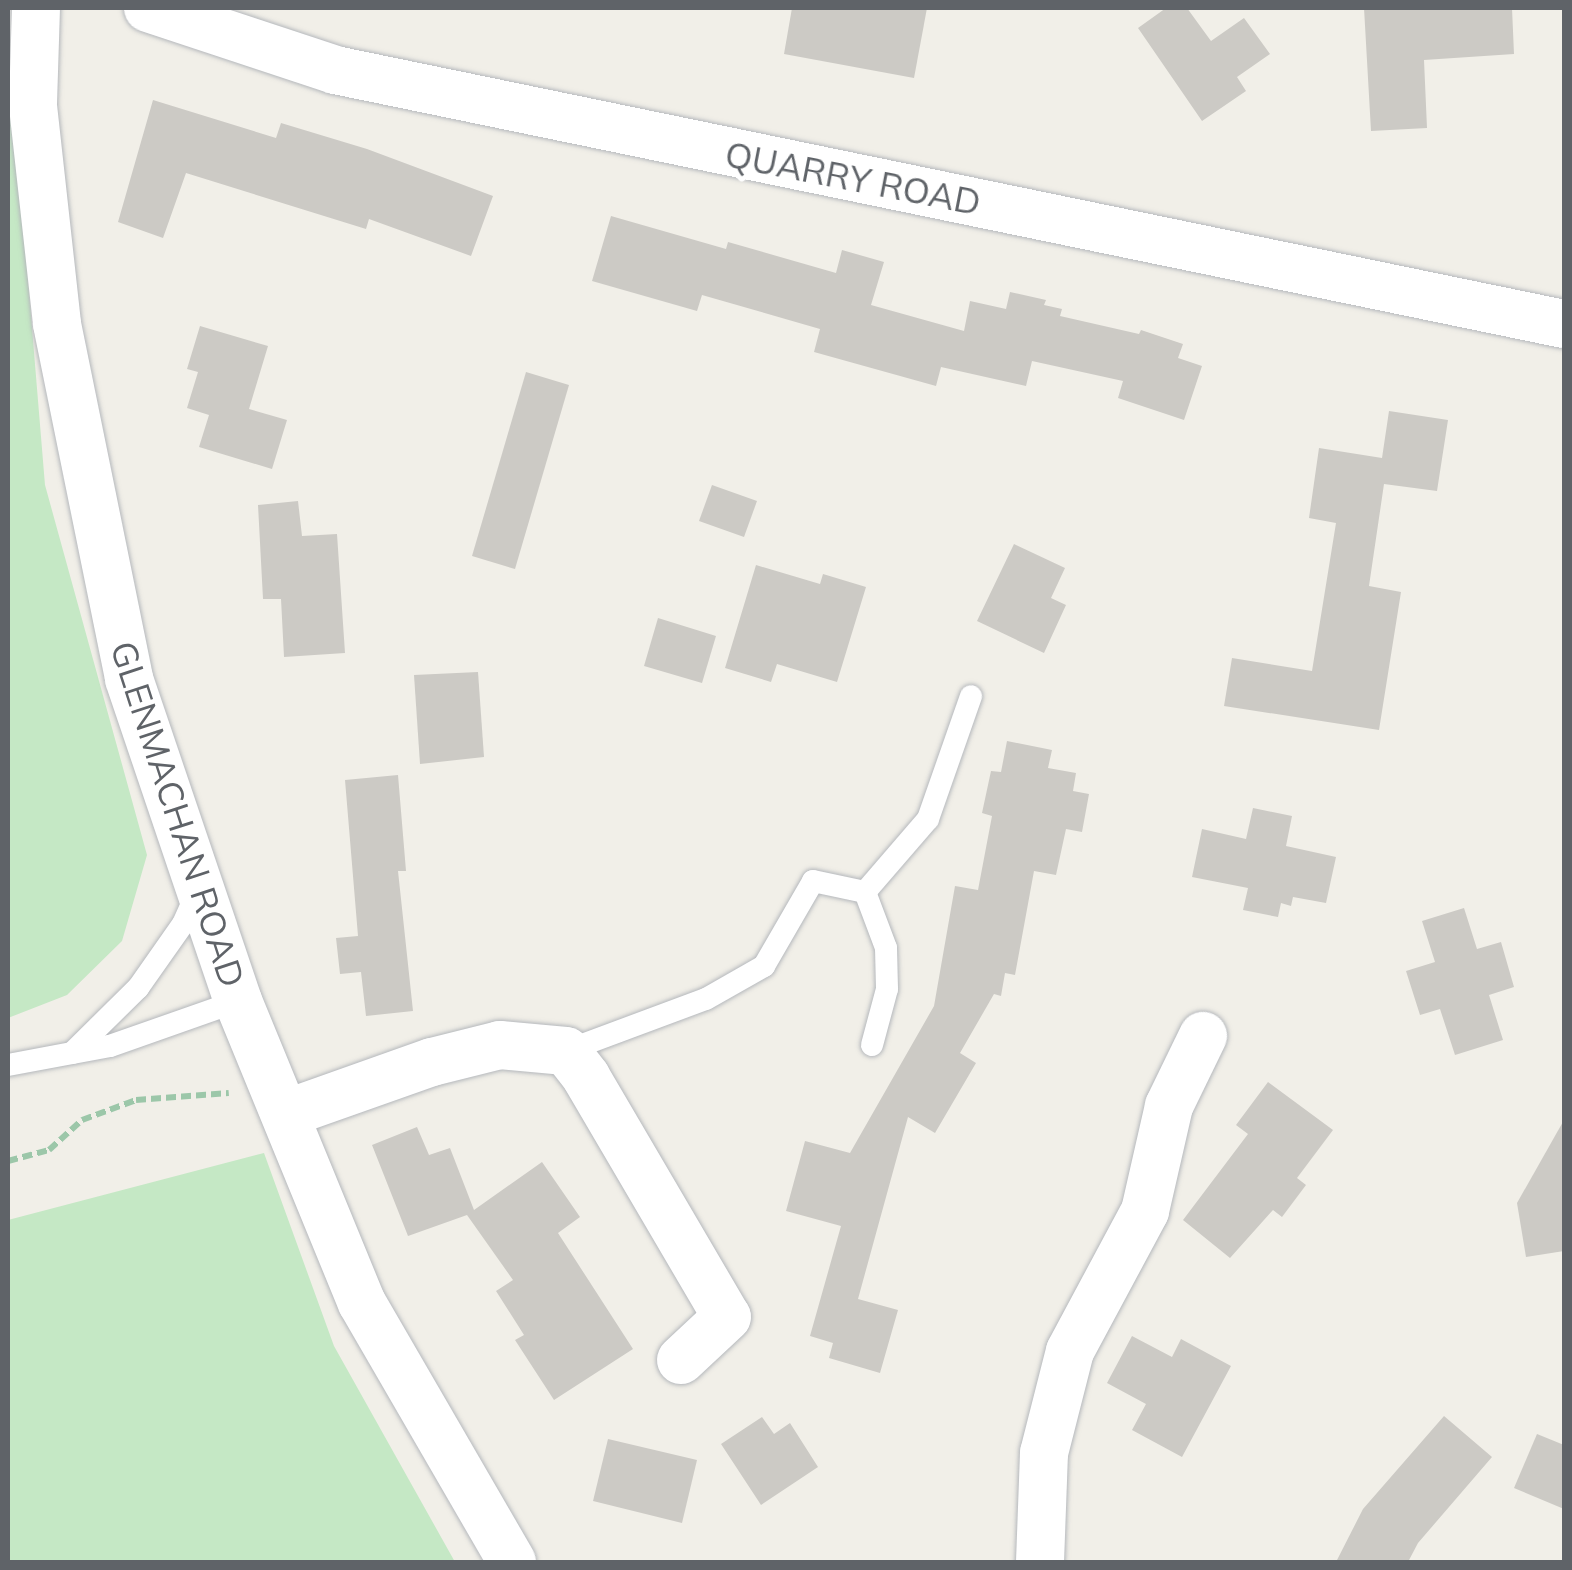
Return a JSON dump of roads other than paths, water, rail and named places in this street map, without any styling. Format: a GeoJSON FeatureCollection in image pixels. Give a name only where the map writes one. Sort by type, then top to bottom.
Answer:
{"type":"FeatureCollection","features":[{"type":"Feature","properties":{"kind":"street","name":"GLENMACHAN ROAD"},"geometry":{"type":"LineString","coordinates":[[38,8],[34,106],[58,324],[129,679],[238,1001],[362,1303],[512,1562]]}},
{"type":"Feature","properties":{"kind":"street","name":"QUARRY ROAD"},"geometry":{"type":"LineString","coordinates":[[148,8],[335,70],[1564,324]]}},
{"type":"Feature","properties":{"kind":"street"},"geometry":{"type":"LineString","coordinates":[[1040,1562],[1044,1452],[1070,1351],[1145,1211],[1169,1106],[1203,1036]]}},
{"type":"Feature","properties":{"kind":"street"},"geometry":{"type":"LineString","coordinates":[[277,1095],[500,1045],[566,1052],[586,1077],[728,1317],[681,1360]]}},
{"type":"Feature","properties":{"kind":"lane"},"geometry":{"type":"LineString","coordinates":[[865,892],[928,819],[971,696]]}},
{"type":"Feature","properties":{"kind":"lane"},"geometry":{"type":"LineString","coordinates":[[566,1052],[706,999],[764,966],[814,882],[865,892]]}},
{"type":"Feature","properties":{"kind":"lane"},"geometry":{"type":"LineString","coordinates":[[72,1053],[138,988],[183,924],[199,888]]}},
{"type":"Feature","properties":{"kind":"lane"},"geometry":{"type":"LineString","coordinates":[[865,892],[886,948],[887,989],[872,1046]]}},
{"type":"Feature","properties":{"kind":"lane"},"geometry":{"type":"LineString","coordinates":[[8,1065],[110,1046],[238,1001]]}}]}
